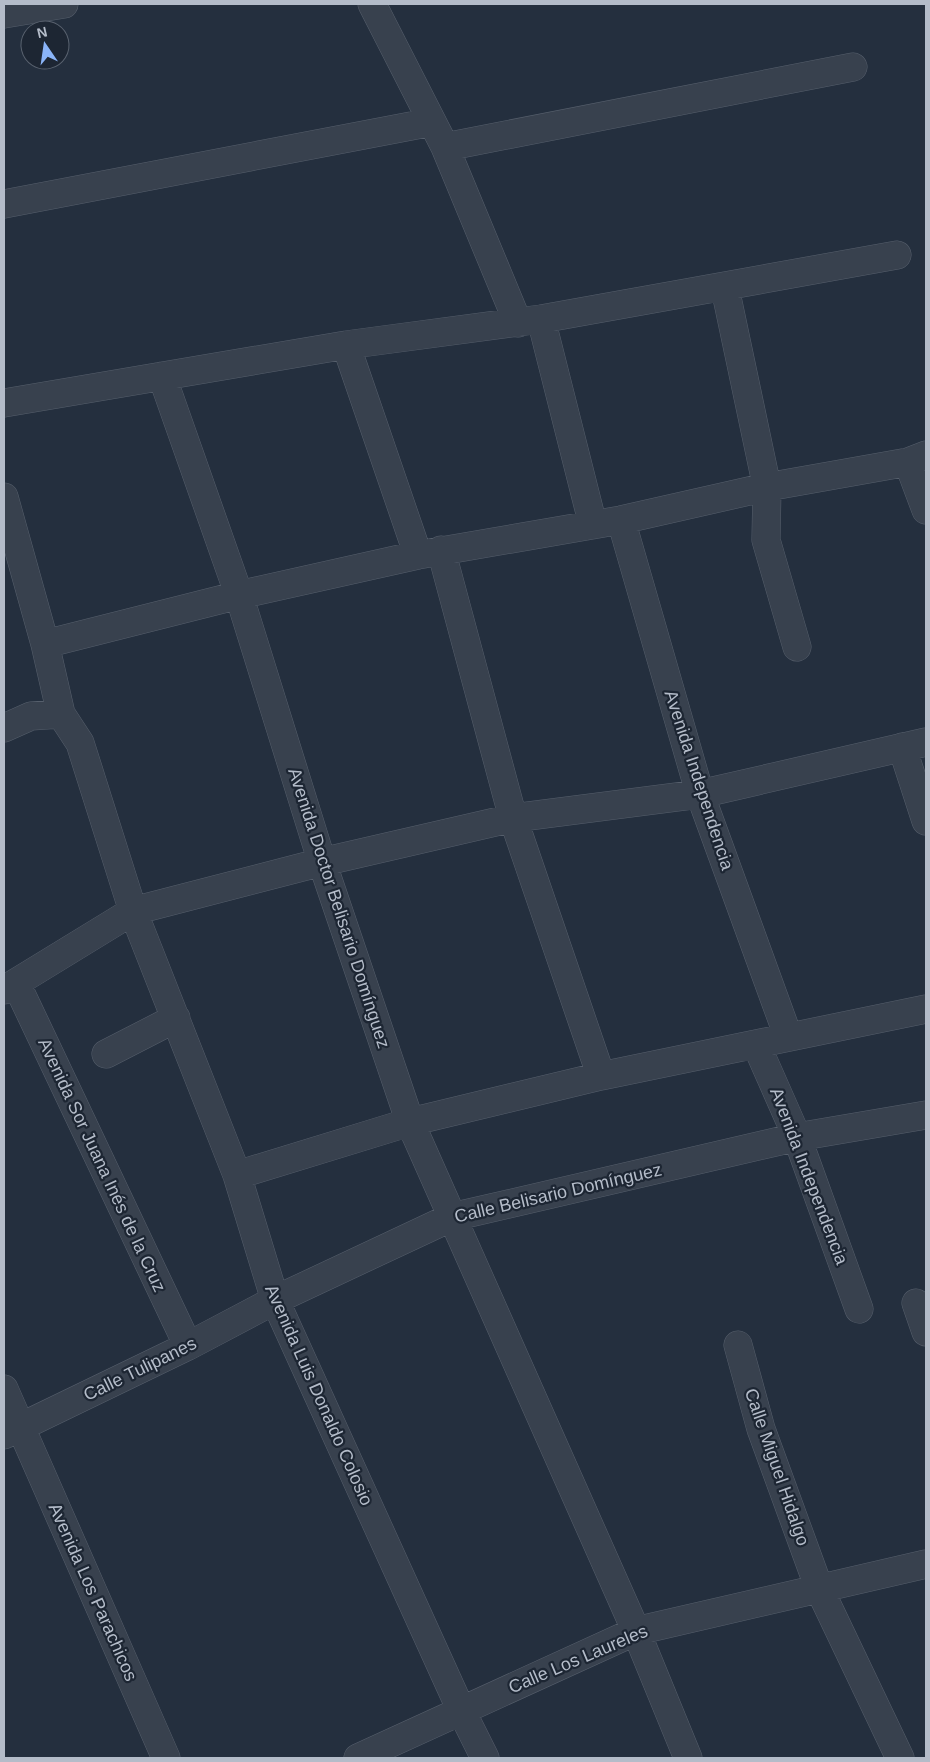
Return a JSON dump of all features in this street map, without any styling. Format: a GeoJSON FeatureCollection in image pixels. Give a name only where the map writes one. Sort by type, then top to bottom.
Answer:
{"type":"FeatureCollection","features":[{"type":"Feature","properties":{"kind":"street"},"geometry":{"type":"LineString","coordinates":[[4,14],[64,4]]}},
{"type":"Feature","properties":{"kind":"street"},"geometry":{"type":"LineString","coordinates":[[372,4],[445,147],[529,321],[592,525]]}},
{"type":"Feature","properties":{"kind":"street"},"geometry":{"type":"LineString","coordinates":[[445,147],[853,67]]}},
{"type":"Feature","properties":{"kind":"street"},"geometry":{"type":"LineString","coordinates":[[4,204],[432,122]]}},
{"type":"Feature","properties":{"kind":"street"},"geometry":{"type":"LineString","coordinates":[[4,403],[346,345],[529,321],[726,288],[897,255]]}},
{"type":"Feature","properties":{"kind":"street"},"geometry":{"type":"LineString","coordinates":[[726,288],[767,487],[766,540],[796,648]]}},
{"type":"Feature","properties":{"kind":"street"},"geometry":{"type":"LineString","coordinates":[[346,345],[430,553],[513,818],[601,1076]]}},
{"type":"Feature","properties":{"kind":"street","name":"Avenida Doctor Belisario Domínguez"},"geometry":{"type":"LineString","coordinates":[[162,376],[239,595],[322,862],[410,1122],[636,1631],[688,1758]]}},
{"type":"Feature","properties":{"kind":"street"},"geometry":{"type":"LineString","coordinates":[[45,644],[239,595],[430,553],[621,520],[767,487],[917,458],[926,510]]}},
{"type":"Feature","properties":{"kind":"street"},"geometry":{"type":"LineString","coordinates":[[4,497],[45,644],[61,714],[31,716],[4,728]]}},
{"type":"Feature","properties":{"kind":"street","name":"Avenida Independencia"},"geometry":{"type":"LineString","coordinates":[[621,520],[700,794],[788,1036]]}},
{"type":"Feature","properties":{"kind":"street","name":"Avenida Luis Donaldo Colosio"},"geometry":{"type":"LineString","coordinates":[[61,714],[80,743],[133,911],[237,1175],[274,1300],[461,1710],[485,1758]]}},
{"type":"Feature","properties":{"kind":"street"},"geometry":{"type":"LineString","coordinates":[[10,986],[133,911],[322,862],[513,818],[700,794],[914,744],[926,821]]}},
{"type":"Feature","properties":{"kind":"street","name":"Avenida Sor Juana Inés de la Cruz"},"geometry":{"type":"LineString","coordinates":[[10,986],[188,1346]]}},
{"type":"Feature","properties":{"kind":"street"},"geometry":{"type":"LineString","coordinates":[[237,1175],[410,1122],[601,1076],[926,1009]]}},
{"type":"Feature","properties":{"kind":"street"},"geometry":{"type":"LineString","coordinates":[[106,1054],[176,1018]]}},
{"type":"Feature","properties":{"kind":"street","name":"Avenida Independencia"},"geometry":{"type":"LineString","coordinates":[[756,1044],[796,1137],[859,1309]]}},
{"type":"Feature","properties":{"kind":"street","name":"Calle Belisario Domínguez"},"geometry":{"type":"LineString","coordinates":[[274,1300],[452,1217],[796,1137],[926,1116]]}},
{"type":"Feature","properties":{"kind":"street","name":"Calle Tulipanes"},"geometry":{"type":"LineString","coordinates":[[12,1430],[188,1346],[274,1300]]}},
{"type":"Feature","properties":{"kind":"street"},"geometry":{"type":"LineString","coordinates":[[916,1303],[926,1332]]}},
{"type":"Feature","properties":{"kind":"street","name":"Calle Miguel Hidalgo"},"geometry":{"type":"LineString","coordinates":[[738,1345],[761,1429],[819,1588],[900,1758]]}},
{"type":"Feature","properties":{"kind":"street","name":"Avenida Los Parachicos"},"geometry":{"type":"LineString","coordinates":[[4,1389],[12,1430],[166,1758]]}},
{"type":"Feature","properties":{"kind":"street","name":"Calle Los Laureles"},"geometry":{"type":"LineString","coordinates":[[362,1757],[636,1631],[926,1564]]}}]}
